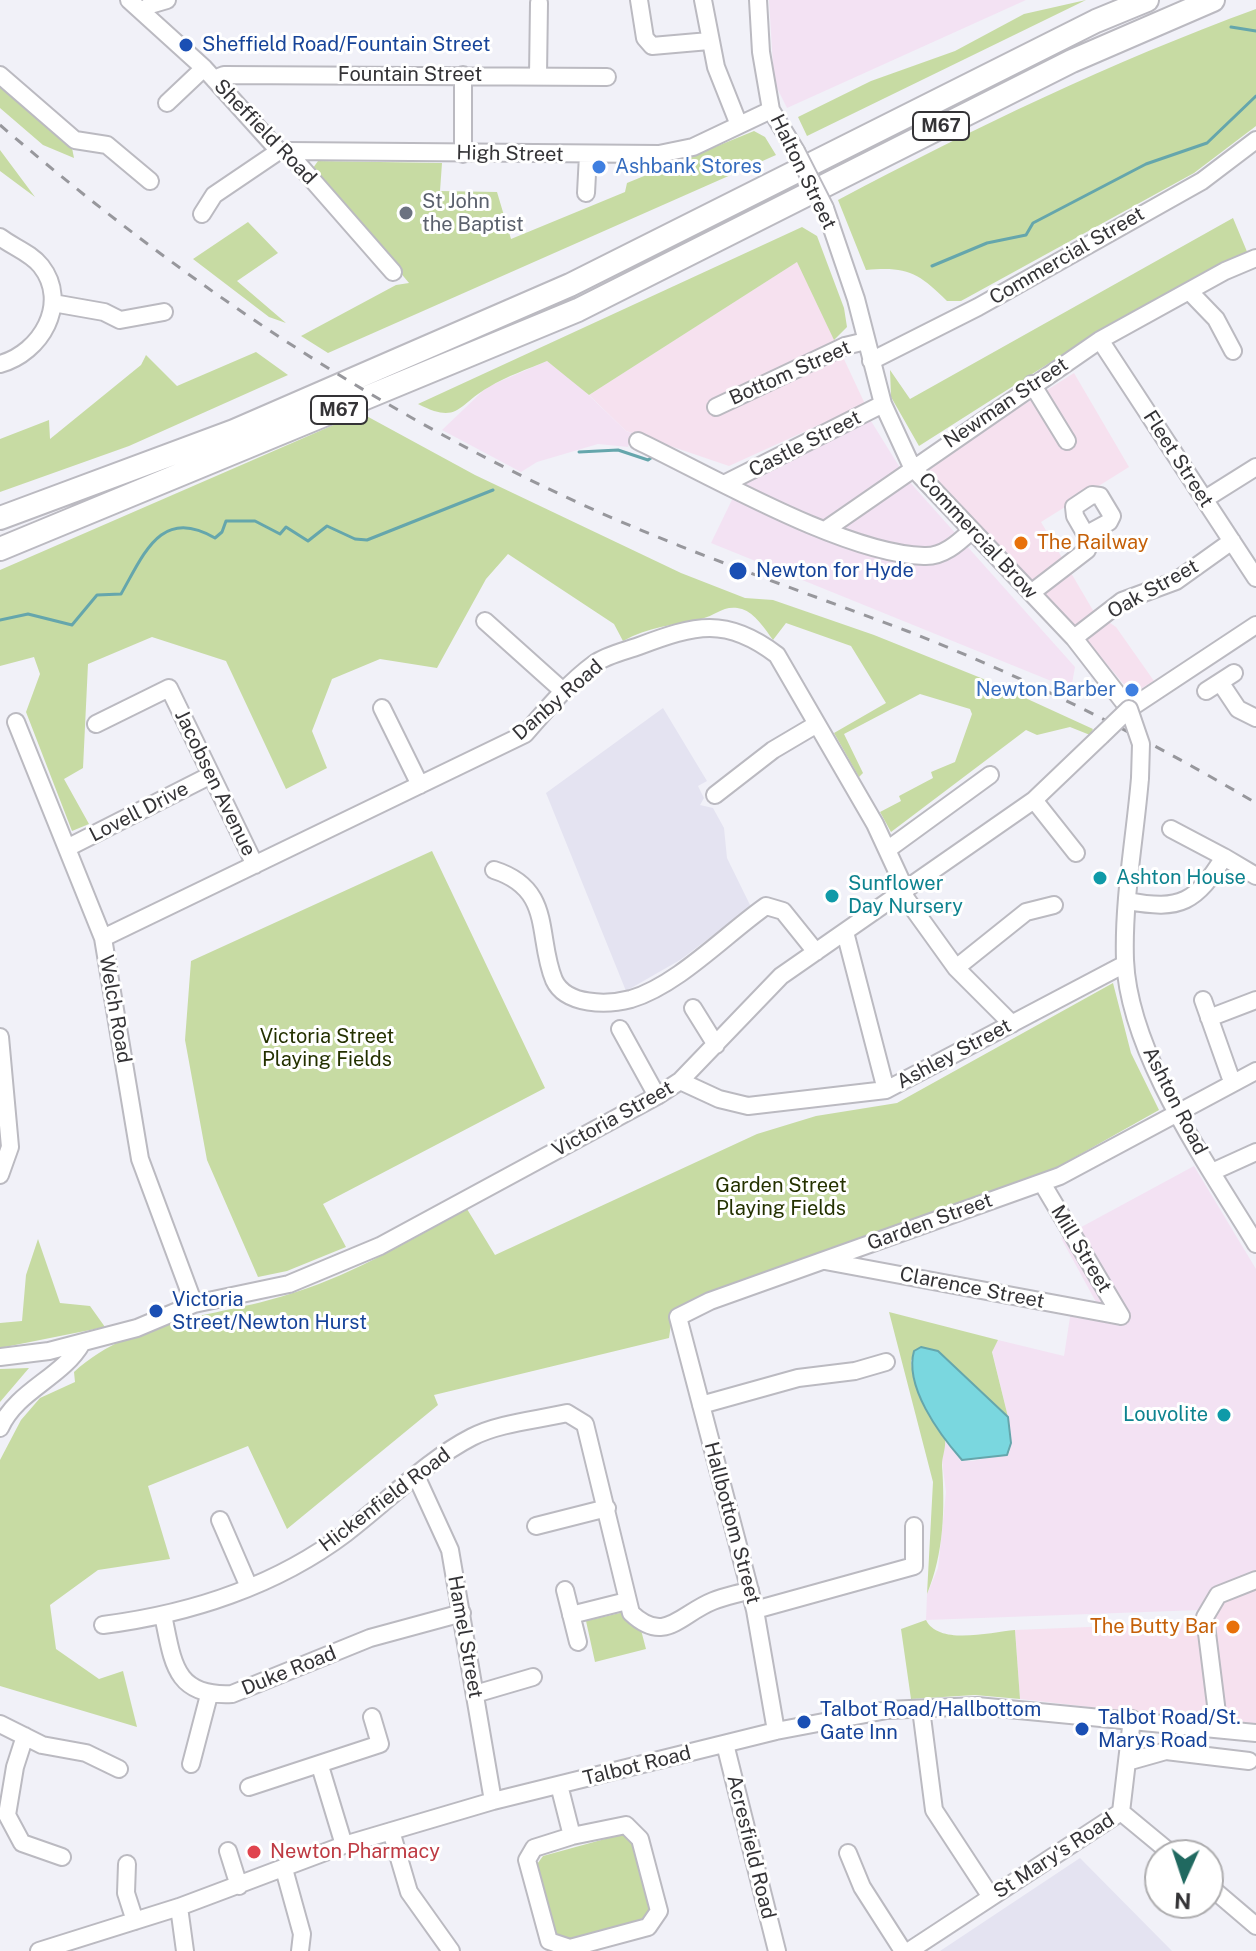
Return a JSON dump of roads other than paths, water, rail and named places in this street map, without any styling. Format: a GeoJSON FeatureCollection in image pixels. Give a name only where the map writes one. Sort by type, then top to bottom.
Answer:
{"type":"FeatureCollection","features":[{"type":"Feature","properties":{"kind":"highway","name":"M67"},"geometry":{"type":"LineString","coordinates":[[0,518],[234,431],[570,285],[1096,21],[1147,0]]}},
{"type":"Feature","properties":{"kind":"highway","name":"M67"},"geometry":{"type":"LineString","coordinates":[[0,549],[578,310],[1072,61],[1213,0]]}},
{"type":"Feature","properties":{"kind":"street","name":"Sheffield Road"},"geometry":{"type":"LineString","coordinates":[[129,0],[209,74],[393,272]]}},
{"type":"Feature","properties":{"kind":"street"},"geometry":{"type":"LineString","coordinates":[[143,11],[150,5],[167,0]]}},
{"type":"Feature","properties":{"kind":"street"},"geometry":{"type":"LineString","coordinates":[[639,0],[645,38],[652,46],[709,41]]}},
{"type":"Feature","properties":{"kind":"street"},"geometry":{"type":"LineString","coordinates":[[703,0],[709,41],[726,97],[739,125]]}},
{"type":"Feature","properties":{"kind":"street","name":"Halton Street"},"geometry":{"type":"LineString","coordinates":[[758,0],[761,52],[771,110],[825,208],[856,299],[866,341]]}},
{"type":"Feature","properties":{"kind":"street"},"geometry":{"type":"LineString","coordinates":[[538,76],[539,3]]}},
{"type":"Feature","properties":{"kind":"street"},"geometry":{"type":"LineString","coordinates":[[167,103],[209,74]]}},
{"type":"Feature","properties":{"kind":"street","name":"Fountain Street"},"geometry":{"type":"LineString","coordinates":[[209,74],[607,77]]}},
{"type":"Feature","properties":{"kind":"street"},"geometry":{"type":"LineString","coordinates":[[0,75],[75,140],[107,145],[150,181]]}},
{"type":"Feature","properties":{"kind":"street"},"geometry":{"type":"LineString","coordinates":[[463,75],[463,154]]}},
{"type":"Feature","properties":{"kind":"street","name":"High Street"},"geometry":{"type":"LineString","coordinates":[[283,151],[659,154],[693,147],[771,110]]}},
{"type":"Feature","properties":{"kind":"street","name":"Commercial Street"},"geometry":{"type":"LineString","coordinates":[[871,361],[978,307],[1202,181],[1256,140]]}},
{"type":"Feature","properties":{"kind":"street"},"geometry":{"type":"LineString","coordinates":[[202,214],[214,195],[283,151]]}},
{"type":"Feature","properties":{"kind":"street"},"geometry":{"type":"LineString","coordinates":[[586,193],[588,155]]}},
{"type":"Feature","properties":{"kind":"street"},"geometry":{"type":"LineString","coordinates":[[0,237],[40,264],[51,287],[53,303],[40,336],[28,350],[0,364]]}},
{"type":"Feature","properties":{"kind":"street","name":"Newman Street"},"geometry":{"type":"LineString","coordinates":[[825,530],[1032,384],[1100,340],[1256,258]]}},
{"type":"Feature","properties":{"kind":"street"},"geometry":{"type":"LineString","coordinates":[[1189,291],[1216,319],[1233,351]]}},
{"type":"Feature","properties":{"kind":"street"},"geometry":{"type":"LineString","coordinates":[[53,303],[104,312],[120,320],[164,312]]}},
{"type":"Feature","properties":{"kind":"street","name":"Fleet Street"},"geometry":{"type":"LineString","coordinates":[[1100,340],[1256,578]]}},
{"type":"Feature","properties":{"kind":"street","name":"Commercial Brow"},"geometry":{"type":"LineString","coordinates":[[866,341],[883,404],[912,467],[1074,638],[1129,709]]}},
{"type":"Feature","properties":{"kind":"street","name":"Bottom Street"},"geometry":{"type":"LineString","coordinates":[[716,407],[845,346],[866,341]]}},
{"type":"Feature","properties":{"kind":"street"},"geometry":{"type":"LineString","coordinates":[[1032,384],[1067,441]]}},
{"type":"Feature","properties":{"kind":"street","name":"Castle Street"},"geometry":{"type":"LineString","coordinates":[[726,483],[883,404]]}},
{"type":"Feature","properties":{"kind":"street"},"geometry":{"type":"LineString","coordinates":[[638,441],[825,530],[881,548],[926,557],[950,550],[971,531]]}},
{"type":"Feature","properties":{"kind":"street"},"geometry":{"type":"LineString","coordinates":[[1205,499],[1256,467]]}},
{"type":"Feature","properties":{"kind":"street"},"geometry":{"type":"LineString","coordinates":[[1031,593],[1087,550],[1087,534]]}},
{"type":"Feature","properties":{"kind":"street","name":"Oak Street"},"geometry":{"type":"LineString","coordinates":[[1074,638],[1122,601],[1176,581],[1232,541]]}},
{"type":"Feature","properties":{"kind":"street"},"geometry":{"type":"LineString","coordinates":[[485,621],[563,691]]}},
{"type":"Feature","properties":{"kind":"street","name":"Victoria Street"},"geometry":{"type":"LineString","coordinates":[[0,1357],[82,1343],[137,1328],[194,1304],[289,1284],[380,1246],[657,1096],[680,1081],[781,976],[1034,800],[1129,709],[1256,625]]}},
{"type":"Feature","properties":{"kind":"street","name":"Danby Road"},"geometry":{"type":"LineString","coordinates":[[103,938],[525,734],[563,691],[596,662],[674,633],[715,627],[751,636],[777,655],[887,850],[904,892],[956,968],[1012,1024]]}},
{"type":"Feature","properties":{"kind":"street"},"geometry":{"type":"LineString","coordinates":[[1220,682],[1238,709],[1256,718]]}},
{"type":"Feature","properties":{"kind":"street","name":"Jacobsen Avenue"},"geometry":{"type":"LineString","coordinates":[[96,724],[169,688],[255,865]]}},
{"type":"Feature","properties":{"kind":"street"},"geometry":{"type":"LineString","coordinates":[[382,708],[420,785]]}},
{"type":"Feature","properties":{"kind":"street","name":"Ashton Road"},"geometry":{"type":"LineString","coordinates":[[1129,709],[1141,744],[1125,964],[1143,1042],[1177,1113],[1256,1244]]}},
{"type":"Feature","properties":{"kind":"street","name":"Welch Road"},"geometry":{"type":"LineString","coordinates":[[16,722],[103,938],[140,1159],[194,1304]]}},
{"type":"Feature","properties":{"kind":"street"},"geometry":{"type":"LineString","coordinates":[[715,795],[773,750],[817,724]]}},
{"type":"Feature","properties":{"kind":"street","name":"Lovell Drive"},"geometry":{"type":"LineString","coordinates":[[67,848],[211,775]]}},
{"type":"Feature","properties":{"kind":"street"},"geometry":{"type":"LineString","coordinates":[[887,850],[990,775]]}},
{"type":"Feature","properties":{"kind":"street"},"geometry":{"type":"LineString","coordinates":[[1034,800],[1076,853]]}},
{"type":"Feature","properties":{"kind":"street"},"geometry":{"type":"LineString","coordinates":[[1171,829],[1256,876]]}},
{"type":"Feature","properties":{"kind":"street"},"geometry":{"type":"LineString","coordinates":[[1128,901],[1160,907],[1181,904],[1205,888],[1224,857]]}},
{"type":"Feature","properties":{"kind":"street"},"geometry":{"type":"LineString","coordinates":[[494,870],[512,876],[527,891],[542,921],[555,981],[572,998],[600,1003],[632,998],[701,959],[766,906],[783,911],[816,952]]}},
{"type":"Feature","properties":{"kind":"street"},"geometry":{"type":"LineString","coordinates":[[956,968],[1026,912],[1054,905]]}},
{"type":"Feature","properties":{"kind":"street"},"geometry":{"type":"LineString","coordinates":[[845,932],[886,1090]]}},
{"type":"Feature","properties":{"kind":"street","name":"Ashley Street"},"geometry":{"type":"LineString","coordinates":[[680,1081],[719,1099],[748,1106],[886,1090],[1125,964]]}},
{"type":"Feature","properties":{"kind":"street"},"geometry":{"type":"LineString","coordinates":[[1203,1000],[1230,1076]]}},
{"type":"Feature","properties":{"kind":"street"},"geometry":{"type":"LineString","coordinates":[[1209,1018],[1256,1000]]}},
{"type":"Feature","properties":{"kind":"street"},"geometry":{"type":"LineString","coordinates":[[693,1008],[716,1045]]}},
{"type":"Feature","properties":{"kind":"street"},"geometry":{"type":"LineString","coordinates":[[620,1029],[657,1096]]}},
{"type":"Feature","properties":{"kind":"street"},"geometry":{"type":"LineString","coordinates":[[0,1037],[3,1109],[10,1147],[0,1175]]}},
{"type":"Feature","properties":{"kind":"street","name":"Garden Street"},"geometry":{"type":"LineString","coordinates":[[678,1317],[710,1301],[1042,1183],[1256,1071]]}},
{"type":"Feature","properties":{"kind":"street"},"geometry":{"type":"LineString","coordinates":[[1212,1172],[1256,1152]]}},
{"type":"Feature","properties":{"kind":"street","name":"Mill Street"},"geometry":{"type":"LineString","coordinates":[[1042,1183],[1121,1316]]}},
{"type":"Feature","properties":{"kind":"street","name":"Clarence Street"},"geometry":{"type":"LineString","coordinates":[[823,1261],[1121,1316]]}},
{"type":"Feature","properties":{"kind":"street","name":"Hallbottom Street"},"geometry":{"type":"LineString","coordinates":[[678,1317],[755,1610],[776,1731]]}},
{"type":"Feature","properties":{"kind":"street"},"geometry":{"type":"LineString","coordinates":[[0,1428],[22,1397],[66,1364],[82,1343]]}},
{"type":"Feature","properties":{"kind":"street"},"geometry":{"type":"LineString","coordinates":[[701,1405],[798,1378],[855,1371],[886,1362]]}},
{"type":"Feature","properties":{"kind":"street","name":"Hickenfield Road"},"geometry":{"type":"LineString","coordinates":[[103,1625],[163,1615],[270,1579],[342,1536],[417,1478],[441,1455],[475,1435],[567,1413],[585,1424],[627,1601]]}},
{"type":"Feature","properties":{"kind":"street","name":"Hamel Street"},"geometry":{"type":"LineString","coordinates":[[417,1478],[450,1550],[493,1801]]}},
{"type":"Feature","properties":{"kind":"street"},"geometry":{"type":"LineString","coordinates":[[536,1526],[607,1508]]}},
{"type":"Feature","properties":{"kind":"street"},"geometry":{"type":"LineString","coordinates":[[220,1520],[249,1587]]}},
{"type":"Feature","properties":{"kind":"street"},"geometry":{"type":"LineString","coordinates":[[755,1610],[914,1566],[914,1526]]}},
{"type":"Feature","properties":{"kind":"street"},"geometry":{"type":"LineString","coordinates":[[1219,1729],[1205,1617],[1218,1595],[1256,1580]]}},
{"type":"Feature","properties":{"kind":"street"},"geometry":{"type":"LineString","coordinates":[[565,1590],[578,1642]]}},
{"type":"Feature","properties":{"kind":"street"},"geometry":{"type":"LineString","coordinates":[[571,1615],[627,1601],[631,1613],[642,1623],[660,1629],[713,1601],[750,1590]]}},
{"type":"Feature","properties":{"kind":"street","name":"Duke Road"},"geometry":{"type":"LineString","coordinates":[[209,1695],[232,1694],[370,1638],[462,1613]]}},
{"type":"Feature","properties":{"kind":"street"},"geometry":{"type":"LineString","coordinates":[[163,1615],[174,1667],[188,1686],[209,1695],[191,1764]]}},
{"type":"Feature","properties":{"kind":"street"},"geometry":{"type":"LineString","coordinates":[[475,1694],[533,1677]]}},
{"type":"Feature","properties":{"kind":"street","name":"Talbot Road"},"geometry":{"type":"LineString","coordinates":[[39,1951],[179,1907],[344,1845],[493,1801],[776,1731],[887,1710],[977,1706],[1256,1733]]}},
{"type":"Feature","properties":{"kind":"street"},"geometry":{"type":"LineString","coordinates":[[921,1709],[934,1810],[991,1897]]}},
{"type":"Feature","properties":{"kind":"street"},"geometry":{"type":"LineString","coordinates":[[249,1787],[380,1744],[372,1717]]}},
{"type":"Feature","properties":{"kind":"street","name":"St Mary's Road"},"geometry":{"type":"LineString","coordinates":[[906,1951],[1121,1812],[1132,1719]]}},
{"type":"Feature","properties":{"kind":"street"},"geometry":{"type":"LineString","coordinates":[[0,1724],[42,1745],[86,1753],[119,1769]]}},
{"type":"Feature","properties":{"kind":"street"},"geometry":{"type":"LineString","coordinates":[[25,1736],[15,1767],[7,1815],[22,1843],[62,1857]]}},
{"type":"Feature","properties":{"kind":"street","name":"Acresfield Road"},"geometry":{"type":"LineString","coordinates":[[725,1744],[777,1951]]}},
{"type":"Feature","properties":{"kind":"street"},"geometry":{"type":"LineString","coordinates":[[1127,1762],[1166,1751],[1249,1761]]}},
{"type":"Feature","properties":{"kind":"street"},"geometry":{"type":"LineString","coordinates":[[320,1766],[344,1845]]}},
{"type":"Feature","properties":{"kind":"street"},"geometry":{"type":"LineString","coordinates":[[559,1785],[572,1836]]}},
{"type":"Feature","properties":{"kind":"street"},"geometry":{"type":"LineString","coordinates":[[1121,1812],[1154,1839]]}},
{"type":"Feature","properties":{"kind":"street"},"geometry":{"type":"LineString","coordinates":[[626,1825],[640,1839],[659,1911],[648,1927],[570,1948],[549,1941],[527,1860],[534,1848],[572,1836],[626,1825]]}},
{"type":"Feature","properties":{"kind":"street"},"geometry":{"type":"LineString","coordinates":[[391,1831],[409,1892],[451,1951]]}},
{"type":"Feature","properties":{"kind":"street"},"geometry":{"type":"LineString","coordinates":[[228,1851],[239,1886]]}},
{"type":"Feature","properties":{"kind":"street"},"geometry":{"type":"LineString","coordinates":[[848,1853],[862,1887],[906,1951]]}},
{"type":"Feature","properties":{"kind":"street"},"geometry":{"type":"LineString","coordinates":[[127,1864],[126,1893],[135,1921]]}},
{"type":"Feature","properties":{"kind":"street"},"geometry":{"type":"LineString","coordinates":[[284,1869],[302,1934],[300,1951]]}},
{"type":"Feature","properties":{"kind":"street"},"geometry":{"type":"LineString","coordinates":[[1224,1899],[1256,1926]]}},
{"type":"Feature","properties":{"kind":"street"},"geometry":{"type":"LineString","coordinates":[[179,1907],[185,1951]]}},
{"type":"Feature","properties":{"kind":"water"},"geometry":{"type":"Polygon","coordinates":[[[921,1347],[938,1351],[1008,1417],[1011,1443],[1007,1455],[962,1460],[953,1449],[926,1409],[914,1379],[914,1351],[921,1347]]]}},
{"type":"Feature","properties":{"kind":"waterway"},"geometry":{"type":"LineString","coordinates":[[1231,27],[1256,31]]}},
{"type":"Feature","properties":{"kind":"waterway"},"geometry":{"type":"LineString","coordinates":[[932,266],[987,243],[1026,235],[1033,223],[1146,164],[1207,143],[1256,96]]}},
{"type":"Feature","properties":{"kind":"waterway"},"geometry":{"type":"LineString","coordinates":[[579,452],[618,450],[648,460],[655,455]]}},
{"type":"Feature","properties":{"kind":"waterway"},"geometry":{"type":"LineString","coordinates":[[0,620],[28,614],[72,625],[97,595],[121,594],[147,550],[168,531],[181,528],[196,530],[215,538],[222,532],[226,521],[255,521],[280,534],[286,527],[308,541],[327,526],[355,539],[367,540],[493,490]]}},
{"type":"Feature","properties":{"kind":"railway"},"geometry":{"type":"LineString","coordinates":[[0,125],[72,185],[218,295],[371,394],[450,439],[617,520],[997,668],[1128,732],[1256,803]]}},
{"type":"Feature","properties":{"kind":"place","name":"Sheffield Road/Fountain Street"},"geometry":{"type":"Point","coordinates":[186,45]}},
{"type":"Feature","properties":{"kind":"place","name":"Ashbank Stores"},"geometry":{"type":"Point","coordinates":[599,167]}},
{"type":"Feature","properties":{"kind":"place","name":"St John the Baptist"},"geometry":{"type":"Point","coordinates":[406,213]}},
{"type":"Feature","properties":{"kind":"place","name":"The Railway"},"geometry":{"type":"Point","coordinates":[1021,543]}},
{"type":"Feature","properties":{"kind":"place","name":"Newton for Hyde"},"geometry":{"type":"Point","coordinates":[738,571]}},
{"type":"Feature","properties":{"kind":"place","name":"Newton Barber"},"geometry":{"type":"Point","coordinates":[1132,690]}},
{"type":"Feature","properties":{"kind":"place","name":"Ashton House"},"geometry":{"type":"Point","coordinates":[1100,878]}},
{"type":"Feature","properties":{"kind":"place","name":"Sunflower Day Nursery"},"geometry":{"type":"Point","coordinates":[832,896]}},
{"type":"Feature","properties":{"kind":"place","name":"Victoria Street/Newton Hurst"},"geometry":{"type":"Point","coordinates":[156,1311]}},
{"type":"Feature","properties":{"kind":"place","name":"Louvolite"},"geometry":{"type":"Point","coordinates":[1224,1415]}},
{"type":"Feature","properties":{"kind":"place","name":"The Butty Bar"},"geometry":{"type":"Point","coordinates":[1233,1627]}},
{"type":"Feature","properties":{"kind":"place","name":"Talbot Road/Hallbottom Gate Inn"},"geometry":{"type":"Point","coordinates":[804,1722]}},
{"type":"Feature","properties":{"kind":"place","name":"Talbot Road/St. Marys Road"},"geometry":{"type":"Point","coordinates":[1082,1729]}},
{"type":"Feature","properties":{"kind":"place","name":"Newton Pharmacy"},"geometry":{"type":"Point","coordinates":[254,1852]}},
{"type":"Feature","properties":{"kind":"park label","name":"Victoria Street Playing Fields"},"geometry":{"type":"Point","coordinates":[327,1048]}},
{"type":"Feature","properties":{"kind":"park label","name":"Garden Street Playing Fields"},"geometry":{"type":"Point","coordinates":[781,1198]}}]}
